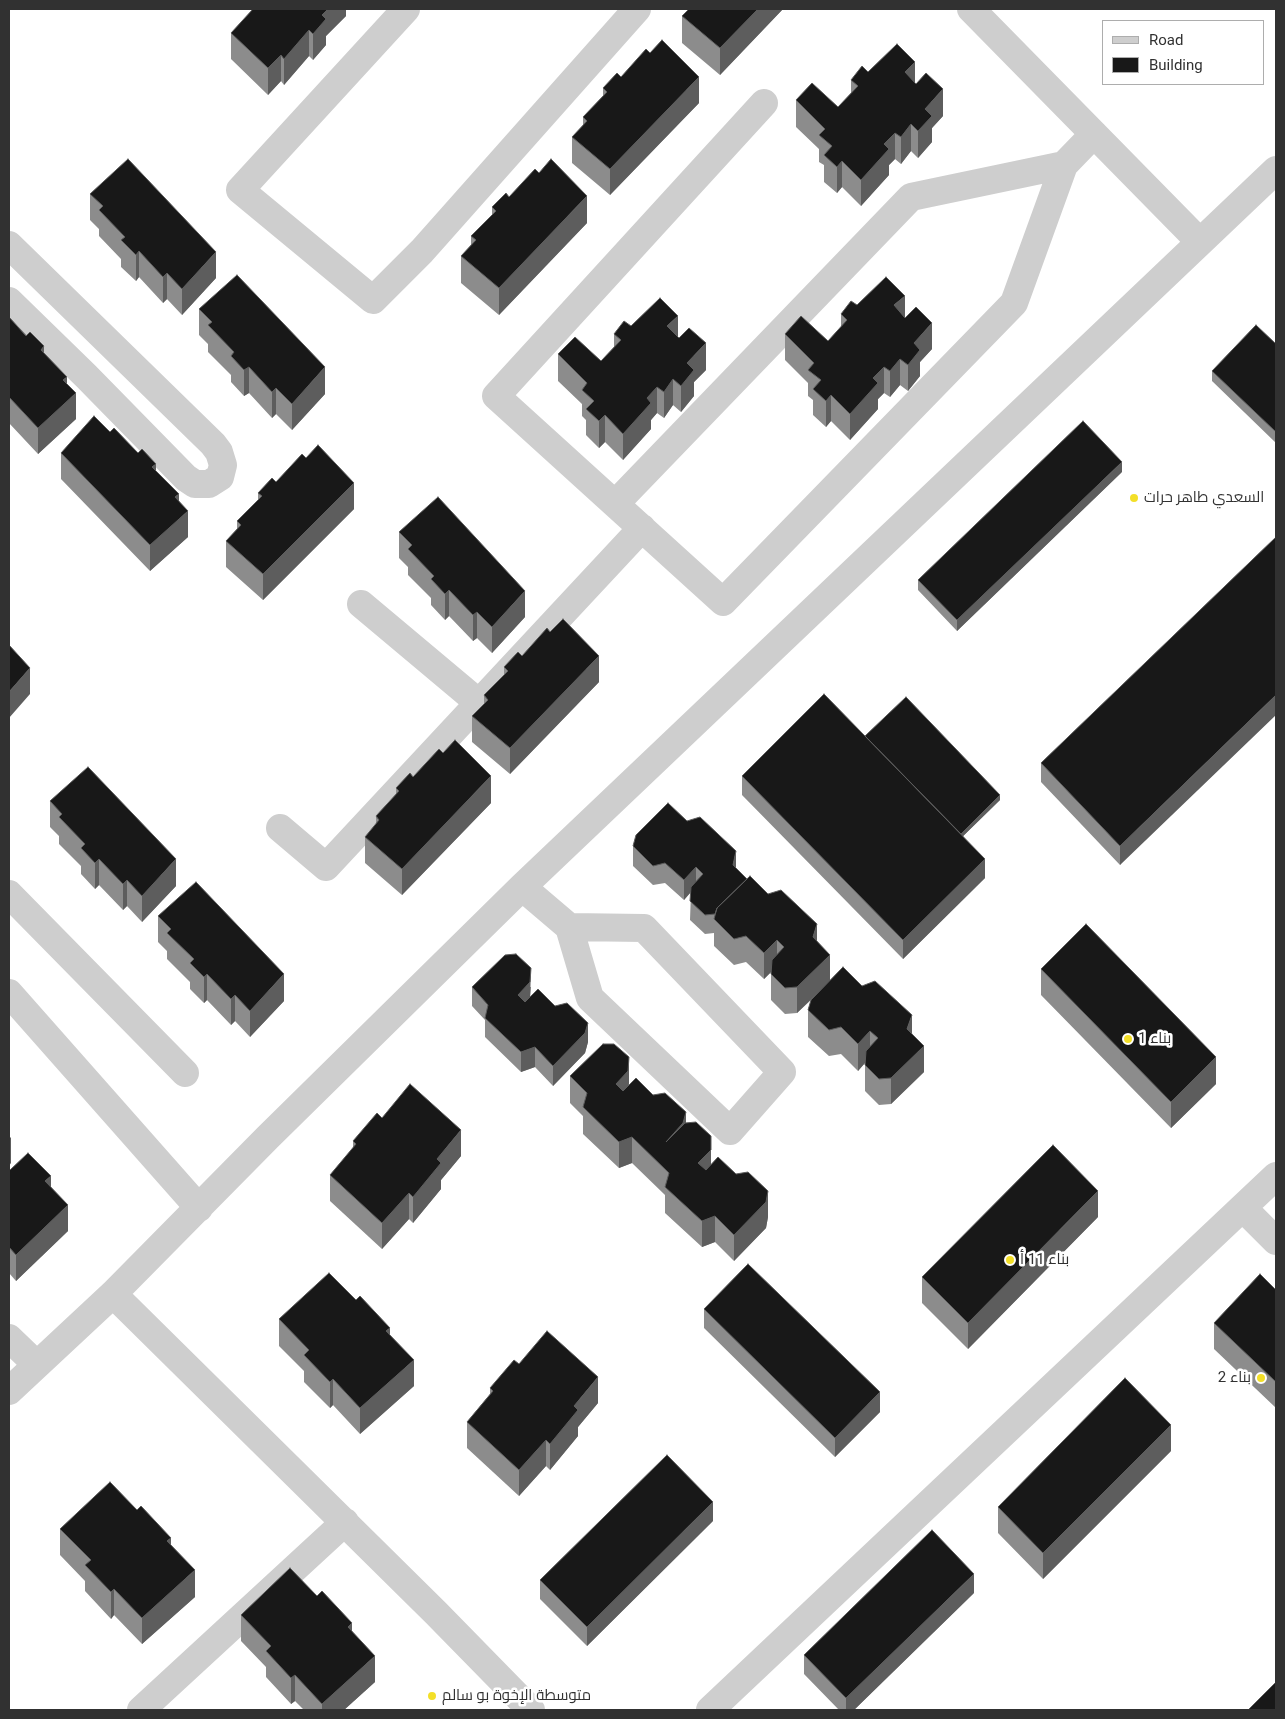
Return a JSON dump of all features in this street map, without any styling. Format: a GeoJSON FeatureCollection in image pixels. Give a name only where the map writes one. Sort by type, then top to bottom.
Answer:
{"type":"FeatureCollection","features":[{"type":"Feature","properties":{"kind":"street"},"geometry":{"type":"LineString","coordinates":[[406,9],[240,190],[373,300],[422,251],[637,9]]}},
{"type":"Feature","properties":{"kind":"street"},"geometry":{"type":"LineString","coordinates":[[971,9],[1200,242]]}},
{"type":"Feature","properties":{"kind":"street"},"geometry":{"type":"LineString","coordinates":[[764,103],[496,396],[723,602],[1014,303],[1064,165],[1094,134]]}},
{"type":"Feature","properties":{"kind":"street"},"geometry":{"type":"LineString","coordinates":[[615,504],[911,196],[1064,165]]}},
{"type":"Feature","properties":{"kind":"street"},"geometry":{"type":"LineString","coordinates":[[9,1391],[113,1294],[522,887],[1276,170]]}},
{"type":"Feature","properties":{"kind":"street"},"geometry":{"type":"LineString","coordinates":[[9,245],[213,444],[219,452],[223,465],[220,478],[209,484],[195,484],[186,478],[9,301]]}},
{"type":"Feature","properties":{"kind":"street"},"geometry":{"type":"LineString","coordinates":[[86,376],[114,348]]}},
{"type":"Feature","properties":{"kind":"street"},"geometry":{"type":"LineString","coordinates":[[280,828],[326,867],[642,528]]}},
{"type":"Feature","properties":{"kind":"street"},"geometry":{"type":"LineString","coordinates":[[361,604],[479,703]]}},
{"type":"Feature","properties":{"kind":"street"},"geometry":{"type":"LineString","coordinates":[[522,887],[569,927],[590,998],[730,1131],[782,1072],[644,928],[569,927]]}},
{"type":"Feature","properties":{"kind":"street"},"geometry":{"type":"LineString","coordinates":[[9,894],[185,1073]]}},
{"type":"Feature","properties":{"kind":"street"},"geometry":{"type":"LineString","coordinates":[[9,992],[199,1208]]}},
{"type":"Feature","properties":{"kind":"street"},"geometry":{"type":"LineString","coordinates":[[710,1710],[1276,1176]]}},
{"type":"Feature","properties":{"kind":"street"},"geometry":{"type":"LineString","coordinates":[[1243,1208],[1276,1241]]}},
{"type":"Feature","properties":{"kind":"street"},"geometry":{"type":"LineString","coordinates":[[113,1294],[345,1522],[531,1710]]}},
{"type":"Feature","properties":{"kind":"street"},"geometry":{"type":"LineString","coordinates":[[9,1338],[36,1364]]}},
{"type":"Feature","properties":{"kind":"street"},"geometry":{"type":"LineString","coordinates":[[141,1710],[345,1522]]}},
{"type":"Feature","properties":{"kind":"building"},"geometry":{"type":"Polygon","coordinates":[[[253,9],[328,9],[322,15],[326,19],[313,34],[309,30],[284,59],[281,55],[268,68],[231,33],[253,9]]]}},
{"type":"Feature","properties":{"kind":"building"},"geometry":{"type":"Polygon","coordinates":[[[689,9],[758,9],[720,48],[682,16],[689,9]]]}},
{"type":"Feature","properties":{"kind":"building"},"geometry":{"type":"Polygon","coordinates":[[[662,40],[699,77],[610,169],[572,137],[587,121],[583,117],[607,92],[603,88],[617,73],[621,77],[646,49],[650,53],[662,40]]]}},
{"type":"Feature","properties":{"kind":"building"},"geometry":{"type":"Polygon","coordinates":[[[897,44],[915,62],[905,72],[916,84],[926,73],[943,89],[925,109],[932,116],[918,131],[911,124],[901,137],[895,133],[884,144],[889,149],[861,180],[842,161],[837,167],[824,155],[832,146],[819,135],[825,129],[796,100],[812,83],[838,107],[858,86],[851,80],[862,66],[868,72],[897,44]]]}},
{"type":"Feature","properties":{"kind":"building"},"geometry":{"type":"Polygon","coordinates":[[[128,159],[216,252],[182,289],[167,273],[163,277],[139,251],[136,255],[121,240],[125,237],[99,210],[103,206],[90,194],[128,159]]]}},
{"type":"Feature","properties":{"kind":"building"},"geometry":{"type":"Polygon","coordinates":[[[551,159],[587,196],[499,288],[461,256],[476,240],[471,236],[496,211],[492,207],[506,193],[509,197],[535,169],[539,173],[551,159]]]}},
{"type":"Feature","properties":{"kind":"building"},"geometry":{"type":"Polygon","coordinates":[[[237,275],[325,367],[292,404],[276,388],[272,392],[249,367],[244,370],[231,356],[234,352],[208,325],[212,322],[199,309],[237,275]]]}},
{"type":"Feature","properties":{"kind":"building"},"geometry":{"type":"Polygon","coordinates":[[[886,277],[905,296],[894,305],[905,318],[916,307],[932,323],[914,343],[920,350],[908,365],[900,359],[890,371],[884,367],[873,378],[878,383],[850,414],[831,395],[826,401],[813,389],[821,380],[808,370],[814,363],[785,334],[801,316],[828,341],[847,320],[841,314],[851,301],[857,305],[886,277]]]}},
{"type":"Feature","properties":{"kind":"building"},"geometry":{"type":"Polygon","coordinates":[[[660,298],[678,316],[667,326],[679,338],[689,328],[706,343],[687,363],[694,370],[681,386],[673,379],[664,392],[657,387],[647,398],[651,403],[623,434],[605,415],[599,421],[586,409],[594,401],[582,390],[587,383],[558,354],[575,337],[601,361],[621,340],[614,334],[624,321],[631,326],[660,298]]]}},
{"type":"Feature","properties":{"kind":"building"},"geometry":{"type":"Polygon","coordinates":[[[9,317],[26,336],[30,332],[44,346],[41,350],[67,377],[63,380],[76,393],[38,428],[9,397],[9,317]]]}},
{"type":"Feature","properties":{"kind":"building"},"geometry":{"type":"Polygon","coordinates":[[[1256,325],[1276,344],[1276,432],[1212,371],[1256,325]]]}},
{"type":"Feature","properties":{"kind":"building"},"geometry":{"type":"Polygon","coordinates":[[[94,416],[110,432],[114,428],[138,453],[142,449],[156,464],[152,467],[179,494],[175,497],[188,511],[150,545],[61,453],[94,416]]]}},
{"type":"Feature","properties":{"kind":"building"},"geometry":{"type":"Polygon","coordinates":[[[1083,421],[1122,462],[957,620],[918,580],[1083,421]]]}},
{"type":"Feature","properties":{"kind":"building"},"geometry":{"type":"Polygon","coordinates":[[[318,445],[354,483],[263,574],[226,541],[241,525],[237,521],[262,496],[258,493],[272,478],[276,482],[302,454],[306,458],[318,445]]]}},
{"type":"Feature","properties":{"kind":"building"},"geometry":{"type":"Polygon","coordinates":[[[438,497],[525,591],[492,627],[477,612],[473,615],[449,590],[445,594],[431,579],[434,576],[408,549],[412,545],[399,532],[438,497]]]}},
{"type":"Feature","properties":{"kind":"building"},"geometry":{"type":"Polygon","coordinates":[[[1276,537],[1276,695],[1120,846],[1041,763],[1276,537]]]}},
{"type":"Feature","properties":{"kind":"building"},"geometry":{"type":"Polygon","coordinates":[[[563,619],[599,656],[510,748],[472,716],[488,700],[484,695],[508,671],[504,667],[518,652],[522,656],[547,628],[550,632],[563,619]]]}},
{"type":"Feature","properties":{"kind":"building"},"geometry":{"type":"Polygon","coordinates":[[[9,645],[30,668],[9,692],[9,645]]]}},
{"type":"Feature","properties":{"kind":"building"},"geometry":{"type":"Polygon","coordinates":[[[824,694],[985,859],[903,940],[742,776],[824,694]]]}},
{"type":"Feature","properties":{"kind":"building"},"geometry":{"type":"Polygon","coordinates":[[[906,697],[1000,795],[961,834],[865,736],[906,697]]]}},
{"type":"Feature","properties":{"kind":"building"},"geometry":{"type":"Polygon","coordinates":[[[455,740],[491,776],[402,869],[365,837],[379,820],[376,816],[399,791],[396,788],[410,773],[413,777],[439,749],[443,753],[455,740]]]}},
{"type":"Feature","properties":{"kind":"building"},"geometry":{"type":"Polygon","coordinates":[[[88,767],[176,859],[142,896],[127,880],[123,884],[99,859],[95,863],[81,848],[85,844],[59,817],[62,814],[50,801],[88,767]]]}},
{"type":"Feature","properties":{"kind":"building"},"geometry":{"type":"Polygon","coordinates":[[[668,803],[687,821],[700,817],[736,851],[733,865],[747,879],[717,908],[715,914],[705,915],[690,901],[691,887],[703,874],[696,867],[684,880],[665,863],[653,866],[633,846],[636,835],[668,803]]]}},
{"type":"Feature","properties":{"kind":"building"},"geometry":{"type":"Polygon","coordinates":[[[750,876],[768,894],[781,890],[817,924],[813,937],[830,955],[797,987],[785,988],[771,974],[772,960],[784,947],[777,940],[764,953],[746,936],[734,939],[714,919],[717,908],[750,876]]]}},
{"type":"Feature","properties":{"kind":"building"},"geometry":{"type":"Polygon","coordinates":[[[196,882],[284,974],[250,1011],[235,995],[231,999],[207,974],[204,977],[190,963],[194,959],[167,933],[171,929],[158,916],[196,882]]]}},
{"type":"Feature","properties":{"kind":"building","name":"بناء 1"},"geometry":{"type":"Polygon","coordinates":[[[1086,924],[1216,1057],[1171,1102],[1041,969],[1086,924]]]}},
{"type":"Feature","properties":{"kind":"building"},"geometry":{"type":"Polygon","coordinates":[[[516,954],[531,968],[530,982],[518,995],[525,1002],[538,989],[555,1006],[567,1003],[588,1023],[585,1033],[553,1066],[535,1047],[521,1052],[485,1018],[488,1005],[472,987],[505,955],[516,954]]]}},
{"type":"Feature","properties":{"kind":"building"},"geometry":{"type":"Polygon","coordinates":[[[843,967],[862,986],[875,981],[912,1015],[907,1029],[924,1046],[891,1078],[879,1079],[865,1065],[866,1051],[878,1038],[870,1031],[858,1044],[841,1027],[829,1030],[808,1010],[811,1000],[843,967]]]}},
{"type":"Feature","properties":{"kind":"building"},"geometry":{"type":"Polygon","coordinates":[[[603,1044],[614,1044],[629,1057],[628,1071],[616,1084],[623,1091],[636,1078],[653,1095],[665,1093],[686,1112],[683,1123],[666,1142],[685,1123],[696,1122],[711,1136],[711,1150],[698,1163],[706,1170],[718,1157],[736,1174],[748,1172],[768,1191],[766,1202],[734,1235],[715,1216],[702,1221],[665,1187],[669,1173],[632,1137],[619,1142],[583,1107],[587,1093],[570,1076],[603,1044]]]}},
{"type":"Feature","properties":{"kind":"building"},"geometry":{"type":"Polygon","coordinates":[[[410,1084],[461,1130],[437,1159],[441,1163],[413,1197],[409,1193],[382,1223],[330,1175],[356,1144],[353,1141],[377,1113],[382,1118],[410,1084]]]}},
{"type":"Feature","properties":{"kind":"building","name":"بناء 11 أ"},"geometry":{"type":"Polygon","coordinates":[[[1053,1145],[1098,1191],[968,1323],[922,1277],[1053,1145]]]}},
{"type":"Feature","properties":{"kind":"building"},"geometry":{"type":"Polygon","coordinates":[[[28,1153],[51,1176],[45,1181],[68,1205],[16,1255],[9,1247],[9,1169],[28,1153]]]}},
{"type":"Feature","properties":{"kind":"building"},"geometry":{"type":"Polygon","coordinates":[[[748,1264],[880,1392],[835,1438],[704,1309],[748,1264]]]}},
{"type":"Feature","properties":{"kind":"building"},"geometry":{"type":"Polygon","coordinates":[[[329,1273],[356,1300],[360,1296],[390,1328],[386,1331],[414,1360],[360,1408],[333,1379],[330,1382],[304,1355],[309,1350],[279,1319],[329,1273]]]}},
{"type":"Feature","properties":{"kind":"building"},"geometry":{"type":"Polygon","coordinates":[[[1260,1274],[1276,1290],[1276,1382],[1214,1323],[1260,1274]]]}},
{"type":"Feature","properties":{"kind":"building"},"geometry":{"type":"Polygon","coordinates":[[[547,1331],[598,1377],[574,1406],[578,1410],[550,1444],[546,1440],[519,1470],[467,1422],[493,1391],[490,1388],[514,1360],[519,1364],[547,1331]]]}},
{"type":"Feature","properties":{"kind":"building"},"geometry":{"type":"Polygon","coordinates":[[[1125,1378],[1171,1425],[1043,1553],[998,1507],[1125,1378]]]}},
{"type":"Feature","properties":{"kind":"building"},"geometry":{"type":"Polygon","coordinates":[[[667,1455],[713,1502],[587,1627],[540,1580],[667,1455]]]}},
{"type":"Feature","properties":{"kind":"building"},"geometry":{"type":"Polygon","coordinates":[[[110,1482],[137,1510],[141,1506],[171,1538],[167,1541],[195,1570],[142,1618],[114,1589],[111,1592],[85,1565],[91,1560],[60,1529],[110,1482]]]}},
{"type":"Feature","properties":{"kind":"building"},"geometry":{"type":"Polygon","coordinates":[[[932,1530],[974,1574],[846,1698],[804,1655],[932,1530]]]}},
{"type":"Feature","properties":{"kind":"building"},"geometry":{"type":"Polygon","coordinates":[[[290,1568],[317,1596],[322,1591],[352,1623],[348,1627],[375,1656],[322,1704],[295,1675],[291,1678],[266,1651],[271,1646],[241,1615],[290,1568]]]}},
{"type":"Feature","properties":{"kind":"building"},"geometry":{"type":"Polygon","coordinates":[[[1276,1682],[1276,1710],[1249,1709],[1276,1682]]]}},
{"type":"Feature","properties":{"kind":"place","name":"السعدي طاهر حرات"},"geometry":{"type":"Point","coordinates":[1134,498]}},
{"type":"Feature","properties":{"kind":"place","name":"بناء 1"},"geometry":{"type":"Point","coordinates":[1128,1039]}},
{"type":"Feature","properties":{"kind":"place","name":"بناء 11 أ"},"geometry":{"type":"Point","coordinates":[1010,1260]}},
{"type":"Feature","properties":{"kind":"place","name":"بناء 2"},"geometry":{"type":"Point","coordinates":[1261,1378]}},
{"type":"Feature","properties":{"kind":"place","name":"متوسطة الإخوة بو سالم"},"geometry":{"type":"Point","coordinates":[432,1696]}}]}
